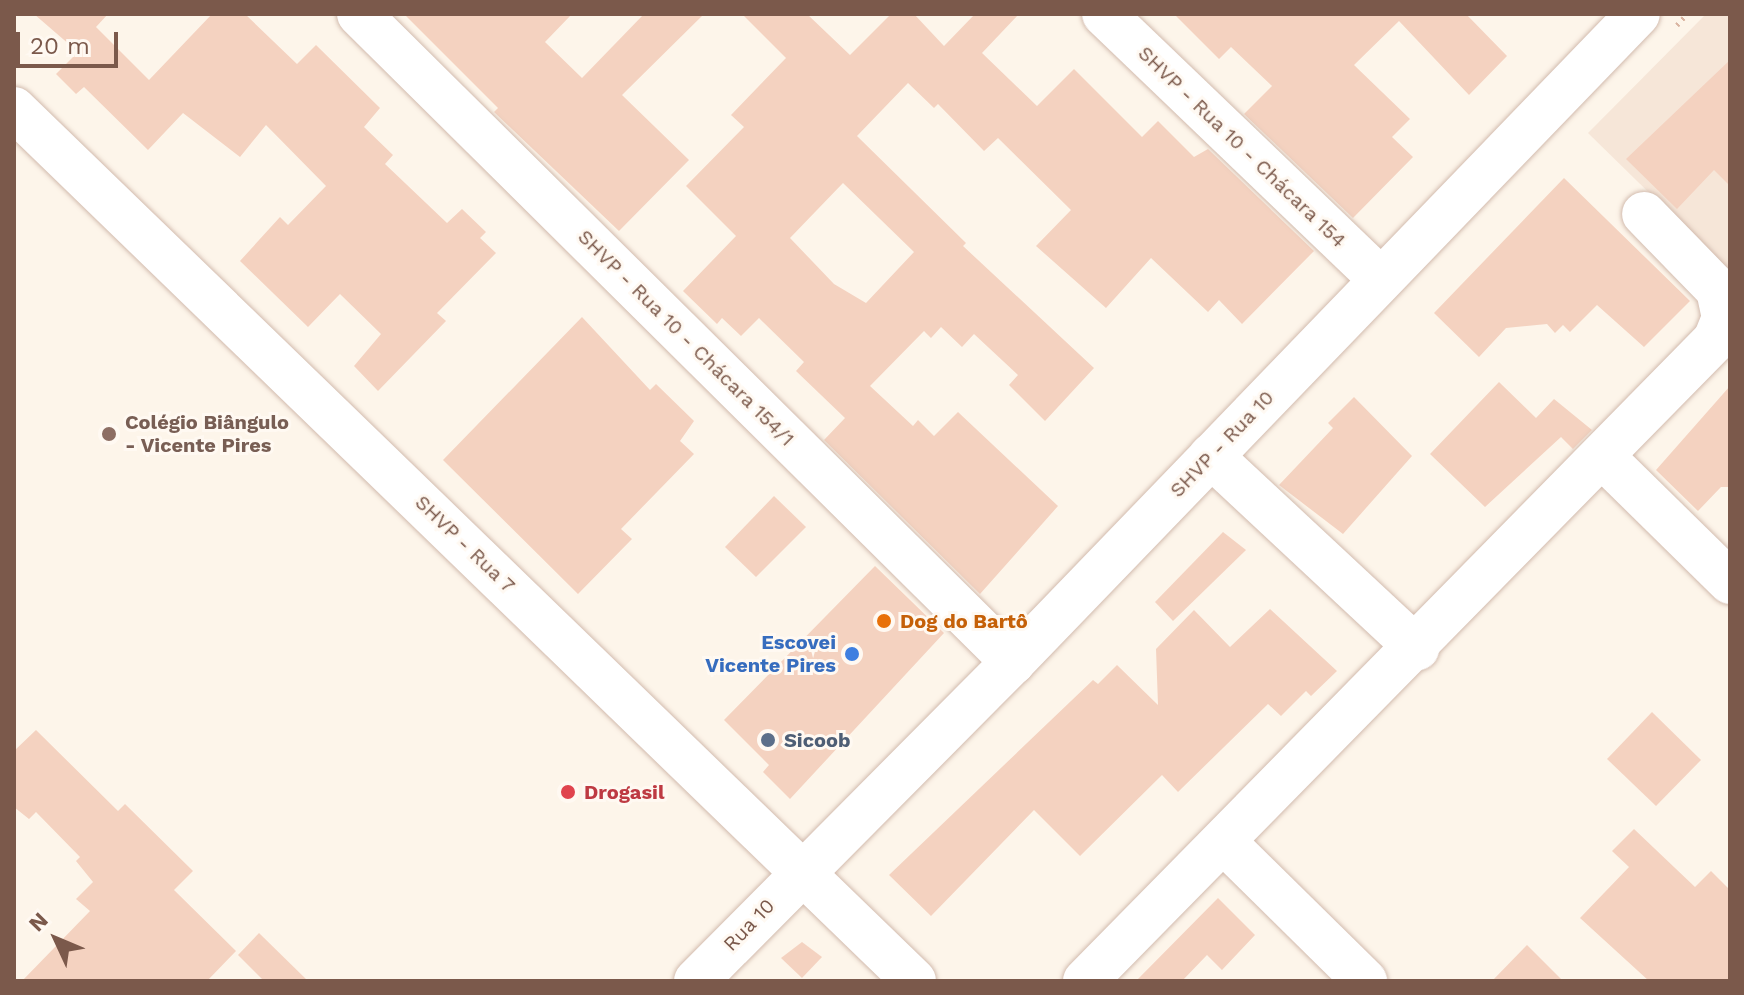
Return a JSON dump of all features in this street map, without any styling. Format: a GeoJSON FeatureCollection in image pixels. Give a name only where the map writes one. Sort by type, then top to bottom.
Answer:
{"type":"FeatureCollection","features":[{"type":"Feature","properties":{"kind":"street","name":"SHVP - Rua 10 - Chácara 154/1"},"geometry":{"type":"LineString","coordinates":[[359,14],[1013,662]]}},
{"type":"Feature","properties":{"kind":"street","name":"SHVP - Rua 10 - Chácara 154"},"geometry":{"type":"LineString","coordinates":[[1104,14],[1380,279]]}},
{"type":"Feature","properties":{"kind":"street","name":"SHVP - Rua 10"},"geometry":{"type":"LineString","coordinates":[[802,870],[1013,662],[1638,14]]}},
{"type":"Feature","properties":{"kind":"street","name":"SHVP - Rua 7"},"geometry":{"type":"LineString","coordinates":[[14,109],[914,981]]}},
{"type":"Feature","properties":{"kind":"street"},"geometry":{"type":"LineString","coordinates":[[1085,981],[1417,648],[1715,340],[1724,318],[1718,290],[1644,214]]}},
{"type":"Feature","properties":{"kind":"street"},"geometry":{"type":"LineString","coordinates":[[1211,456],[1417,648]]}},
{"type":"Feature","properties":{"kind":"street"},"geometry":{"type":"LineString","coordinates":[[1602,456],[1730,582]]}},
{"type":"Feature","properties":{"kind":"street"},"geometry":{"type":"LineString","coordinates":[[1225,843],[1365,981]]}},
{"type":"Feature","properties":{"kind":"street","name":"Rua 10"},"geometry":{"type":"LineString","coordinates":[[696,981],[802,870]]}},
{"type":"Feature","properties":{"kind":"shaded area"},"geometry":{"type":"Polygon","coordinates":[[[1706,14],[1730,14],[1730,272],[1588,133],[1706,14]]]}},
{"type":"Feature","properties":{"kind":"building"},"geometry":{"type":"Polygon","coordinates":[[[34,14],[108,14],[96,27],[149,80],[212,14],[245,14],[297,64],[316,45],[380,108],[364,127],[393,155],[385,164],[447,223],[462,209],[486,232],[480,238],[496,253],[437,313],[446,321],[378,391],[354,366],[381,334],[340,294],[308,327],[240,261],[280,217],[288,225],[326,186],[266,125],[240,157],[183,113],[148,150],[84,87],[76,94],[56,74],[78,52],[34,14]]]}},
{"type":"Feature","properties":{"kind":"building"},"geometry":{"type":"Polygon","coordinates":[[[404,14],[572,14],[545,42],[582,78],[644,14],[704,14],[622,95],[689,160],[619,231],[494,112],[498,108],[404,14]]]}},
{"type":"Feature","properties":{"kind":"building"},"geometry":{"type":"Polygon","coordinates":[[[742,14],[807,14],[850,55],[891,14],[914,14],[944,46],[975,14],[1019,14],[982,53],[1037,106],[1074,69],[1142,137],[1158,121],[1194,157],[1208,149],[1314,251],[1242,324],[1219,300],[1208,312],[1151,258],[1106,308],[1036,246],[1071,210],[998,138],[984,151],[938,104],[934,108],[908,83],[857,136],[966,243],[963,246],[1094,368],[1045,421],[1009,385],[1018,375],[974,334],[962,347],[941,327],[931,338],[924,331],[870,386],[913,426],[918,420],[934,436],[958,412],[1058,506],[980,594],[824,440],[845,418],[796,371],[804,362],[759,318],[741,336],[722,318],[717,324],[683,291],[736,236],[686,186],[744,127],[731,115],[786,58],[742,14]],[[843,183],[790,238],[834,284],[866,303],[914,252],[843,183]]]}},
{"type":"Feature","properties":{"kind":"building"},"geometry":{"type":"Polygon","coordinates":[[[1174,14],[1466,14],[1507,56],[1469,95],[1399,21],[1354,65],[1410,119],[1392,137],[1413,157],[1353,218],[1244,114],[1272,86],[1231,47],[1219,59],[1174,14]]]}},
{"type":"Feature","properties":{"kind":"building"},"geometry":{"type":"Polygon","coordinates":[[[1730,60],[1730,186],[1714,170],[1677,209],[1626,159],[1730,60]]]}},
{"type":"Feature","properties":{"kind":"building"},"geometry":{"type":"Polygon","coordinates":[[[1564,178],[1690,301],[1644,347],[1597,305],[1570,332],[1563,325],[1555,333],[1547,324],[1506,328],[1479,357],[1434,313],[1564,178]]]}},
{"type":"Feature","properties":{"kind":"building"},"geometry":{"type":"Polygon","coordinates":[[[582,317],[650,390],[656,384],[694,421],[680,441],[694,454],[621,529],[632,539],[578,594],[443,460],[582,317]]]}},
{"type":"Feature","properties":{"kind":"building"},"geometry":{"type":"Polygon","coordinates":[[[1499,382],[1536,418],[1554,399],[1592,430],[1573,449],[1561,437],[1485,507],[1430,454],[1499,382]]]}},
{"type":"Feature","properties":{"kind":"building"},"geometry":{"type":"Polygon","coordinates":[[[1730,386],[1730,487],[1721,487],[1698,511],[1656,470],[1730,386]]]}},
{"type":"Feature","properties":{"kind":"building"},"geometry":{"type":"Polygon","coordinates":[[[1354,397],[1412,456],[1343,534],[1279,485],[1333,428],[1328,423],[1354,397]]]}},
{"type":"Feature","properties":{"kind":"building"},"geometry":{"type":"Polygon","coordinates":[[[774,496],[806,527],[756,577],[725,547],[774,496]]]}},
{"type":"Feature","properties":{"kind":"building"},"geometry":{"type":"Polygon","coordinates":[[[1223,532],[1246,550],[1173,621],[1155,602],[1223,532]]]}},
{"type":"Feature","properties":{"kind":"building"},"geometry":{"type":"Polygon","coordinates":[[[875,566],[944,633],[790,799],[763,772],[769,765],[724,720],[875,566]]]}},
{"type":"Feature","properties":{"kind":"building"},"geometry":{"type":"Polygon","coordinates":[[[1270,609],[1337,671],[1311,696],[1306,691],[1281,716],[1268,704],[1178,792],[1162,775],[1080,856],[1034,810],[931,916],[889,875],[1093,680],[1098,684],[1117,665],[1158,705],[1156,649],[1194,610],[1230,647],[1270,609]]]}},
{"type":"Feature","properties":{"kind":"building"},"geometry":{"type":"Polygon","coordinates":[[[1652,712],[1701,760],[1656,806],[1607,759],[1652,712]]]}},
{"type":"Feature","properties":{"kind":"building"},"geometry":{"type":"Polygon","coordinates":[[[36,730],[118,811],[125,804],[193,871],[174,890],[236,951],[207,981],[22,981],[90,911],[76,899],[93,882],[76,861],[80,857],[36,812],[29,819],[14,807],[14,751],[36,730]]]}},
{"type":"Feature","properties":{"kind":"building"},"geometry":{"type":"Polygon","coordinates":[[[1634,829],[1695,887],[1711,871],[1730,890],[1730,981],[1649,981],[1580,918],[1629,867],[1612,851],[1634,829]]]}},
{"type":"Feature","properties":{"kind":"building"},"geometry":{"type":"Polygon","coordinates":[[[1218,898],[1255,935],[1222,970],[1207,955],[1182,981],[1136,981],[1218,898]]]}},
{"type":"Feature","properties":{"kind":"building"},"geometry":{"type":"Polygon","coordinates":[[[259,933],[308,981],[264,981],[238,955],[259,933]]]}},
{"type":"Feature","properties":{"kind":"building"},"geometry":{"type":"Polygon","coordinates":[[[802,942],[822,957],[802,978],[781,958],[802,942]]]}},
{"type":"Feature","properties":{"kind":"building"},"geometry":{"type":"Polygon","coordinates":[[[1527,945],[1563,981],[1492,981],[1527,945]]]}},
{"type":"Feature","properties":{"kind":"place","name":"Colégio Biângulo - Vicente Pires"},"geometry":{"type":"Point","coordinates":[109,434]}},
{"type":"Feature","properties":{"kind":"place","name":"Dog do Bartô"},"geometry":{"type":"Point","coordinates":[884,621]}},
{"type":"Feature","properties":{"kind":"place","name":"Escovei Vicente Pires"},"geometry":{"type":"Point","coordinates":[852,654]}},
{"type":"Feature","properties":{"kind":"place","name":"Sicoob"},"geometry":{"type":"Point","coordinates":[768,740]}},
{"type":"Feature","properties":{"kind":"place","name":"Drogasil"},"geometry":{"type":"Point","coordinates":[568,792]}}]}
